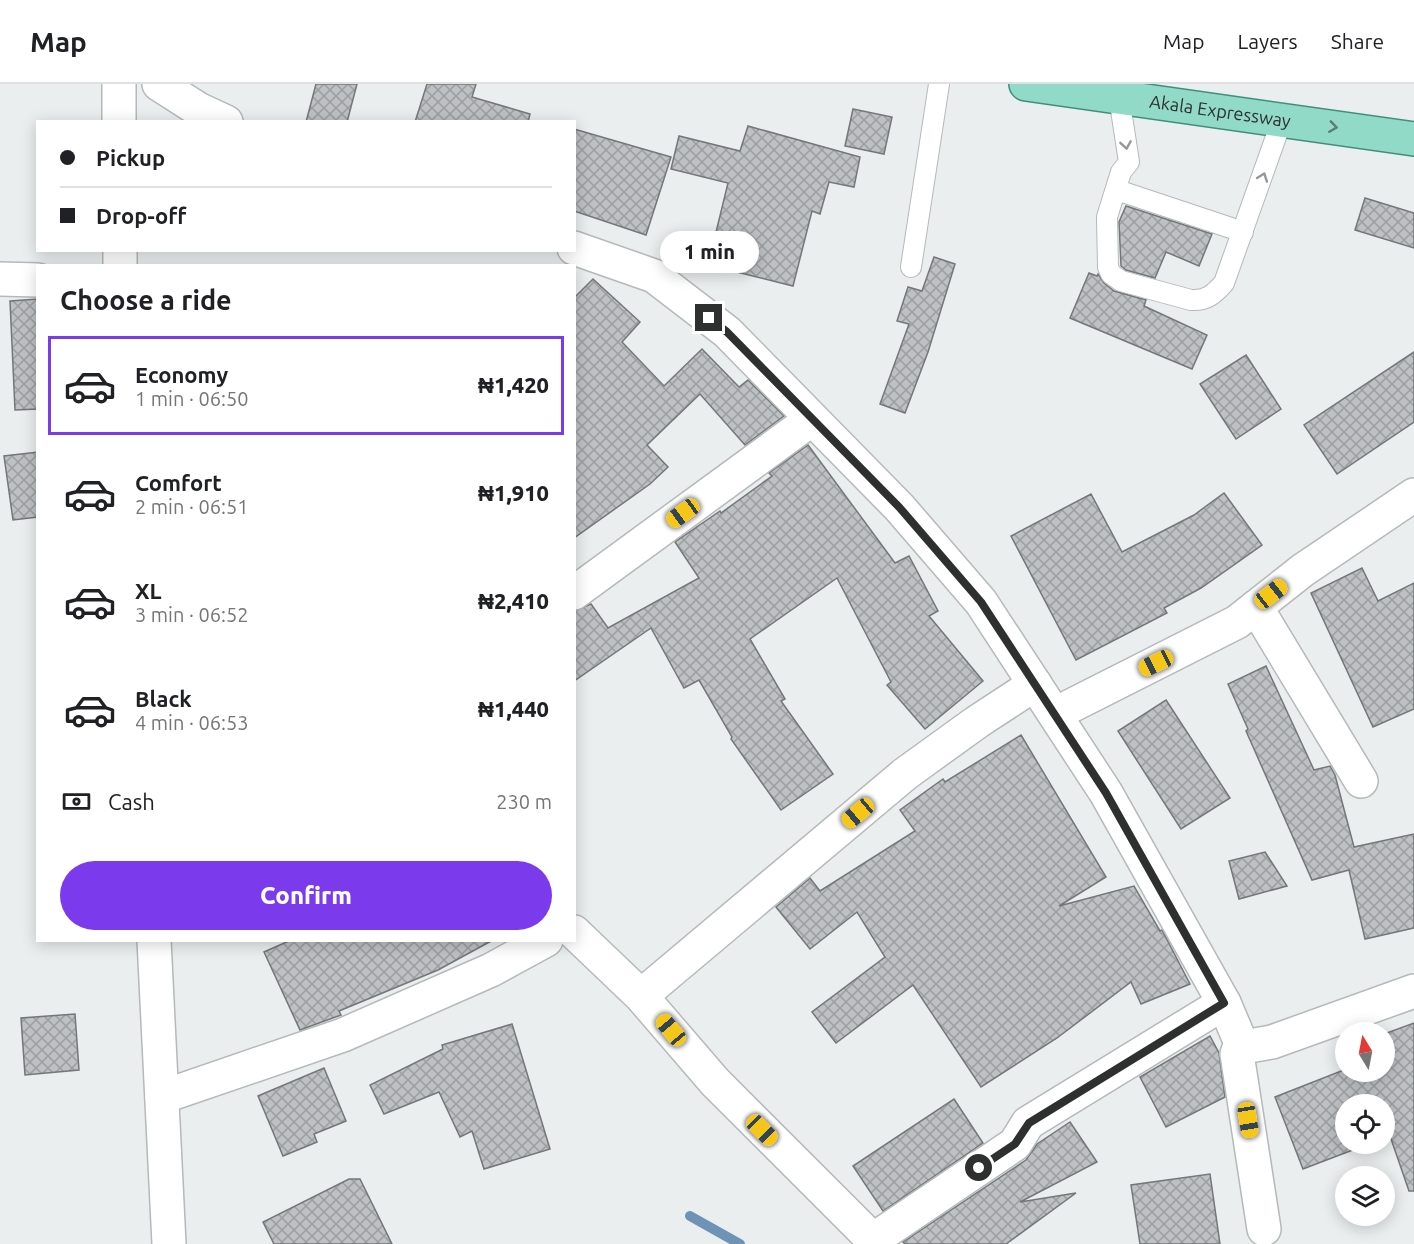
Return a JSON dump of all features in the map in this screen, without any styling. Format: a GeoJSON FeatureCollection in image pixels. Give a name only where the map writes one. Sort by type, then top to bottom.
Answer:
{"type":"FeatureCollection","features":[{"type":"Feature","properties":{"kind":"main road","name":"Akala Expressway"},"geometry":{"type":"LineString","coordinates":[[1026,84],[1414,139]]}},
{"type":"Feature","properties":{"kind":"street"},"geometry":{"type":"LineString","coordinates":[[119,84],[120,120]]}},
{"type":"Feature","properties":{"kind":"street"},"geometry":{"type":"LineString","coordinates":[[159,84],[198,109],[222,120]]}},
{"type":"Feature","properties":{"kind":"street"},"geometry":{"type":"LineString","coordinates":[[576,249],[654,276],[727,332],[899,507],[981,602],[1106,793],[1224,1003],[1241,1043],[1237,1054],[1264,1229]]}},
{"type":"Feature","properties":{"kind":"street"},"geometry":{"type":"LineString","coordinates":[[0,279],[36,280]]}},
{"type":"Feature","properties":{"kind":"street"},"geometry":{"type":"LineString","coordinates":[[576,592],[812,419]]}},
{"type":"Feature","properties":{"kind":"street"},"geometry":{"type":"LineString","coordinates":[[1055,714],[1237,622],[1303,570],[1414,495]]}},
{"type":"Feature","properties":{"kind":"street"},"geometry":{"type":"LineString","coordinates":[[1256,607],[1361,781]]}},
{"type":"Feature","properties":{"kind":"street"},"geometry":{"type":"LineString","coordinates":[[641,996],[905,774],[1035,684]]}},
{"type":"Feature","properties":{"kind":"street"},"geometry":{"type":"LineString","coordinates":[[576,934],[641,996],[715,1082],[875,1242],[1015,1144],[1029,1123],[1224,1003]]}},
{"type":"Feature","properties":{"kind":"street"},"geometry":{"type":"LineString","coordinates":[[154,942],[169,1244]]}},
{"type":"Feature","properties":{"kind":"street"},"geometry":{"type":"LineString","coordinates":[[162,1097],[343,1035],[491,970],[542,942]]}},
{"type":"Feature","properties":{"kind":"street"},"geometry":{"type":"LineString","coordinates":[[1241,1043],[1249,1046],[1272,1042],[1414,991]]}},
{"type":"Feature","properties":{"kind":"lane"},"geometry":{"type":"LineString","coordinates":[[911,267],[939,84]]}},
{"type":"Feature","properties":{"kind":"lane"},"geometry":{"type":"LineString","coordinates":[[1119,97],[1129,162],[1121,172],[1107,217],[1108,267],[1111,274],[1120,281],[1191,300],[1201,300],[1213,295],[1224,284],[1282,120]]}},
{"type":"Feature","properties":{"kind":"lane"},"geometry":{"type":"LineString","coordinates":[[1116,190],[1243,232]]}},
{"type":"Feature","properties":{"kind":"building"},"geometry":{"type":"Polygon","coordinates":[[[316,84],[357,84],[348,120],[307,120],[316,84]]]}},
{"type":"Feature","properties":{"kind":"building"},"geometry":{"type":"Polygon","coordinates":[[[427,84],[476,84],[472,97],[530,114],[528,120],[416,120],[427,84]]]}},
{"type":"Feature","properties":{"kind":"building"},"geometry":{"type":"Polygon","coordinates":[[[853,109],[892,117],[884,154],[845,146],[853,109]]]}},
{"type":"Feature","properties":{"kind":"building"},"geometry":{"type":"Polygon","coordinates":[[[748,126],[860,157],[854,187],[829,182],[820,214],[812,211],[793,286],[708,265],[728,183],[671,169],[679,136],[740,151],[748,126]]]}},
{"type":"Feature","properties":{"kind":"building"},"geometry":{"type":"Polygon","coordinates":[[[576,130],[671,157],[646,235],[576,212],[576,130]]]}},
{"type":"Feature","properties":{"kind":"building"},"geometry":{"type":"Polygon","coordinates":[[[1365,198],[1414,213],[1414,248],[1355,230],[1365,198]]]}},
{"type":"Feature","properties":{"kind":"building"},"geometry":{"type":"Polygon","coordinates":[[[1126,206],[1212,234],[1199,266],[1166,252],[1155,278],[1126,270],[1121,266],[1119,222],[1126,206]]]}},
{"type":"Feature","properties":{"kind":"building"},"geometry":{"type":"Polygon","coordinates":[[[934,257],[955,264],[928,352],[905,413],[880,404],[909,324],[897,321],[908,287],[922,291],[934,257]]]}},
{"type":"Feature","properties":{"kind":"building"},"geometry":{"type":"Polygon","coordinates":[[[1089,273],[1097,276],[1098,274],[1114,291],[1146,300],[1144,306],[1207,335],[1192,369],[1070,318],[1089,273]]]}},
{"type":"Feature","properties":{"kind":"building"},"geometry":{"type":"Polygon","coordinates":[[[593,279],[640,322],[622,342],[664,386],[702,349],[739,387],[748,380],[784,416],[745,445],[700,394],[647,445],[668,467],[650,484],[576,537],[576,296],[593,279]]]}},
{"type":"Feature","properties":{"kind":"building"},"geometry":{"type":"Polygon","coordinates":[[[36,299],[36,409],[15,410],[10,301],[36,299]]]}},
{"type":"Feature","properties":{"kind":"building"},"geometry":{"type":"Polygon","coordinates":[[[1414,352],[1414,422],[1337,474],[1304,425],[1414,352]]]}},
{"type":"Feature","properties":{"kind":"building"},"geometry":{"type":"Polygon","coordinates":[[[1246,355],[1281,409],[1236,439],[1200,384],[1246,355]]]}},
{"type":"Feature","properties":{"kind":"building"},"geometry":{"type":"Polygon","coordinates":[[[808,445],[895,563],[909,556],[938,611],[929,616],[983,681],[925,729],[887,685],[891,682],[837,578],[750,639],[785,699],[781,701],[833,774],[781,810],[731,739],[732,737],[699,680],[684,688],[651,628],[576,680],[576,610],[591,604],[608,628],[699,578],[675,542],[720,511],[721,513],[772,476],[769,473],[808,445]]]}},
{"type":"Feature","properties":{"kind":"building"},"geometry":{"type":"Polygon","coordinates":[[[36,452],[36,517],[13,520],[4,456],[36,452]]]}},
{"type":"Feature","properties":{"kind":"building"},"geometry":{"type":"Polygon","coordinates":[[[1224,493],[1262,545],[1201,588],[1164,608],[1167,613],[1076,660],[1011,536],[1091,494],[1122,552],[1194,515],[1224,493]]]}},
{"type":"Feature","properties":{"kind":"building"},"geometry":{"type":"Polygon","coordinates":[[[1362,568],[1378,601],[1414,583],[1414,709],[1373,727],[1311,593],[1362,568]]]}},
{"type":"Feature","properties":{"kind":"building"},"geometry":{"type":"Polygon","coordinates":[[[1266,666],[1314,770],[1330,766],[1335,775],[1354,847],[1414,834],[1414,928],[1365,939],[1349,870],[1312,880],[1246,731],[1248,729],[1228,684],[1266,666]]]}},
{"type":"Feature","properties":{"kind":"building"},"geometry":{"type":"Polygon","coordinates":[[[1166,700],[1230,798],[1181,829],[1118,731],[1166,700]]]}},
{"type":"Feature","properties":{"kind":"building"},"geometry":{"type":"Polygon","coordinates":[[[1021,735],[1106,877],[1059,906],[1134,886],[1160,931],[1162,930],[1190,984],[1141,1004],[1131,982],[1057,1038],[981,1087],[913,985],[836,1043],[812,1012],[885,957],[857,912],[810,949],[776,907],[810,878],[820,891],[915,831],[900,810],[943,779],[945,782],[1021,735]]]}},
{"type":"Feature","properties":{"kind":"building"},"geometry":{"type":"Polygon","coordinates":[[[1265,852],[1287,886],[1239,899],[1229,861],[1265,852]]]}},
{"type":"Feature","properties":{"kind":"building"},"geometry":{"type":"Polygon","coordinates":[[[286,942],[489,942],[438,970],[339,1011],[341,1015],[300,1030],[264,952],[286,942]]]}},
{"type":"Feature","properties":{"kind":"building"},"geometry":{"type":"Polygon","coordinates":[[[75,1014],[79,1070],[25,1075],[21,1018],[75,1014]]]}},
{"type":"Feature","properties":{"kind":"building"},"geometry":{"type":"Polygon","coordinates":[[[1414,1023],[1414,1191],[1409,1191],[1395,1150],[1395,1094],[1335,1094],[1335,1154],[1342,1154],[1303,1169],[1275,1097],[1335,1073],[1335,1082],[1395,1082],[1395,1030],[1414,1023]]]}},
{"type":"Feature","properties":{"kind":"building"},"geometry":{"type":"Polygon","coordinates":[[[512,1024],[550,1149],[484,1169],[472,1131],[460,1137],[439,1092],[384,1114],[370,1085],[443,1049],[442,1045],[512,1024]]]}},
{"type":"Feature","properties":{"kind":"building"},"geometry":{"type":"Polygon","coordinates":[[[1210,1036],[1219,1053],[1225,1097],[1166,1127],[1140,1077],[1210,1036]]]}},
{"type":"Feature","properties":{"kind":"building"},"geometry":{"type":"Polygon","coordinates":[[[324,1068],[346,1121],[314,1134],[317,1142],[283,1156],[258,1096],[324,1068]]]}},
{"type":"Feature","properties":{"kind":"building"},"geometry":{"type":"Polygon","coordinates":[[[954,1099],[983,1143],[883,1211],[853,1166],[954,1099]]]}},
{"type":"Feature","properties":{"kind":"building"},"geometry":{"type":"Polygon","coordinates":[[[1070,1122],[1097,1162],[1020,1202],[1076,1193],[1006,1244],[905,1244],[903,1242],[1026,1160],[1037,1144],[1070,1122]]]}},
{"type":"Feature","properties":{"kind":"building"},"geometry":{"type":"Polygon","coordinates":[[[1210,1174],[1220,1244],[1140,1244],[1131,1185],[1210,1174]]]}},
{"type":"Feature","properties":{"kind":"building"},"geometry":{"type":"Polygon","coordinates":[[[349,1179],[360,1179],[392,1244],[274,1244],[263,1222],[349,1179]]]}},
{"type":"Feature","properties":{"kind":"waterway"},"geometry":{"type":"LineString","coordinates":[[690,1216],[740,1244]]}},
{"type":"Feature","properties":{"kind":"route"},"geometry":{"type":"LineString","coordinates":[[709,318],[727,332],[899,507],[981,602],[1106,793],[1224,1003],[1029,1123],[1015,1144],[979,1168]]}}]}
